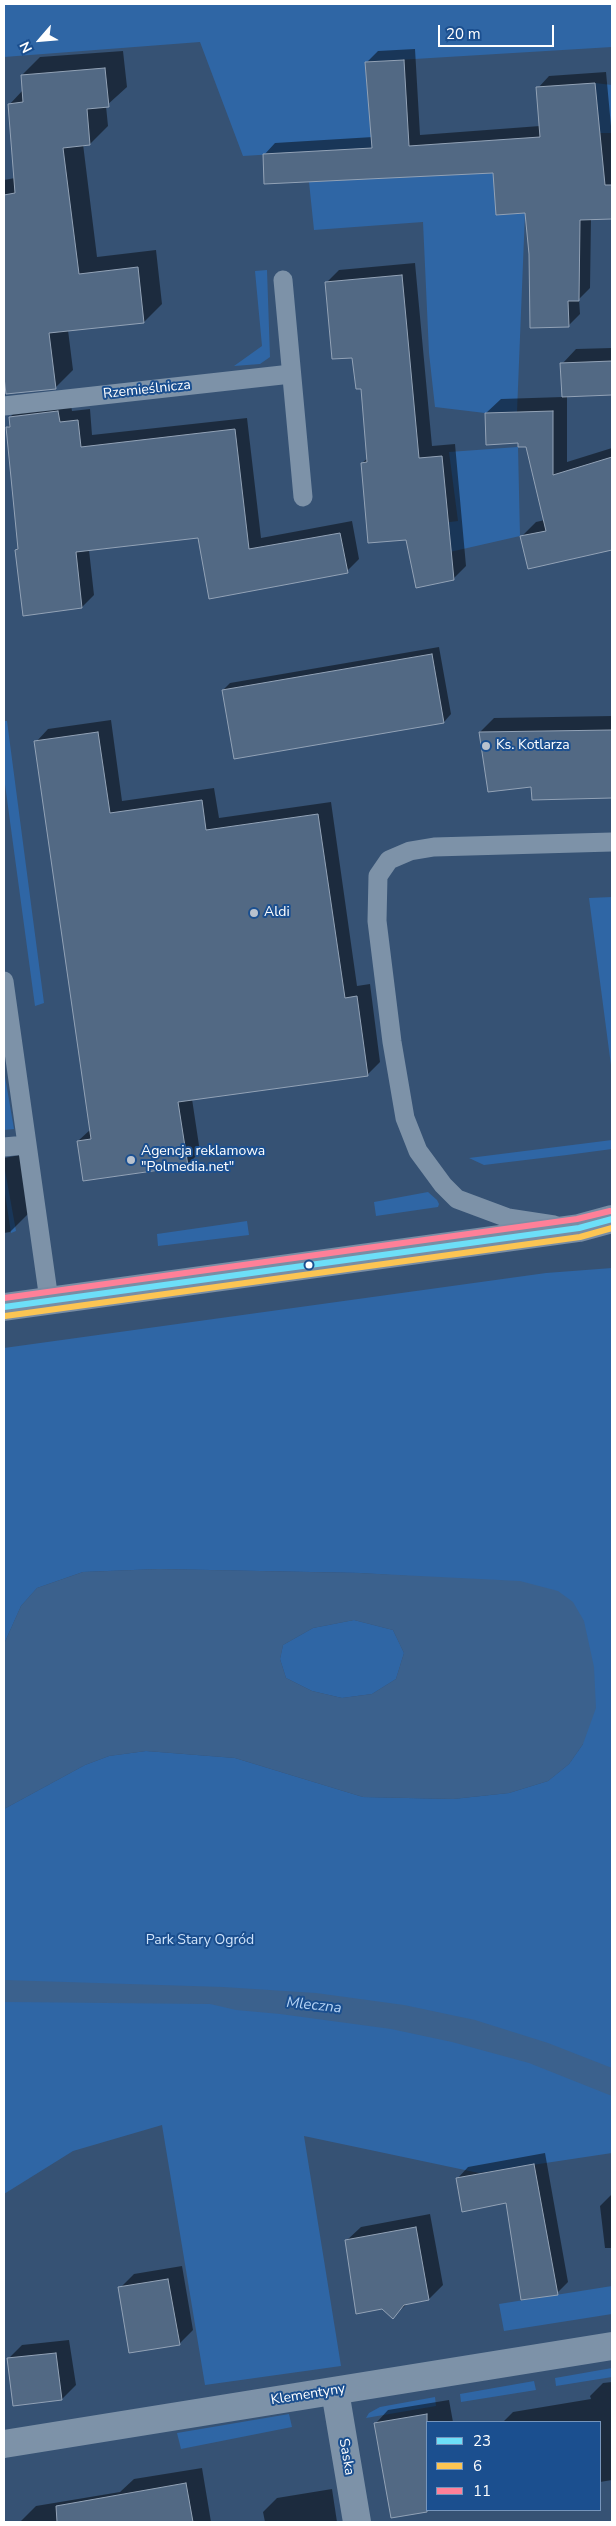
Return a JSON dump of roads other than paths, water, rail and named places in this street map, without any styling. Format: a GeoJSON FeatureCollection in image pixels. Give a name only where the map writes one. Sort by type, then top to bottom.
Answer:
{"type":"FeatureCollection","features":[{"type":"Feature","properties":{"kind":"main road"},"geometry":{"type":"LineString","coordinates":[[4,1307],[579,1228],[612,1219]]}},
{"type":"Feature","properties":{"kind":"main road"},"geometry":{"type":"LineString","coordinates":[[579,1228],[612,1233]]}},
{"type":"Feature","properties":{"kind":"street","name":"Klementyny"},"geometry":{"type":"LineString","coordinates":[[4,2444],[612,2346]]}},
{"type":"Feature","properties":{"kind":"street","name":"Saska"},"geometry":{"type":"LineString","coordinates":[[335,2391],[357,2522]]}},
{"type":"Feature","properties":{"kind":"lane"},"geometry":{"type":"LineString","coordinates":[[282,280],[303,497]]}},
{"type":"Feature","properties":{"kind":"lane","name":"Rzemieślnicza"},"geometry":{"type":"LineString","coordinates":[[4,406],[291,374]]}},
{"type":"Feature","properties":{"kind":"lane"},"geometry":{"type":"LineString","coordinates":[[579,1228],[508,1218],[457,1199],[443,1185],[418,1151],[405,1118],[392,1042],[377,921],[378,876],[389,860],[410,851],[434,847],[612,842]]}},
{"type":"Feature","properties":{"kind":"lane"},"geometry":{"type":"LineString","coordinates":[[4,981],[49,1300]]}},
{"type":"Feature","properties":{"kind":"lane"},"geometry":{"type":"LineString","coordinates":[[4,1147],[26,1145]]}},
{"type":"Feature","properties":{"kind":"water"},"geometry":{"type":"Polygon","coordinates":[[[159,1569],[360,1573],[520,1581],[558,1591],[573,1602],[584,1621],[594,1667],[596,1708],[583,1744],[569,1764],[548,1781],[509,1793],[453,1799],[363,1797],[235,1758],[146,1751],[109,1756],[85,1765],[4,1809],[4,1644],[21,1606],[37,1588],[83,1572],[159,1569]],[[354,1620],[313,1628],[283,1645],[280,1659],[286,1678],[312,1691],[342,1698],[372,1694],[396,1679],[404,1653],[393,1630],[354,1620]]]}},
{"type":"Feature","properties":{"kind":"water","name":"Mleczna"},"geometry":{"type":"Polygon","coordinates":[[[4,1980],[223,1987],[316,1993],[404,2005],[475,2020],[548,2043],[612,2068],[612,2096],[529,2063],[452,2042],[391,2029],[236,2010],[210,2004],[4,2002],[4,1980]]]}},
{"type":"Feature","properties":{"kind":"place","name":"Ks. Kotlarza"},"geometry":{"type":"Point","coordinates":[486,746]}},
{"type":"Feature","properties":{"kind":"place","name":"Aldi"},"geometry":{"type":"Point","coordinates":[254,913]}},
{"type":"Feature","properties":{"kind":"place","name":"Agencja reklamowa \"Polmedia.net\""},"geometry":{"type":"Point","coordinates":[131,1160]}},
{"type":"Feature","properties":{"kind":"park label","name":"Park Stary Ogród"},"geometry":{"type":"Point","coordinates":[200,1941]}}]}
